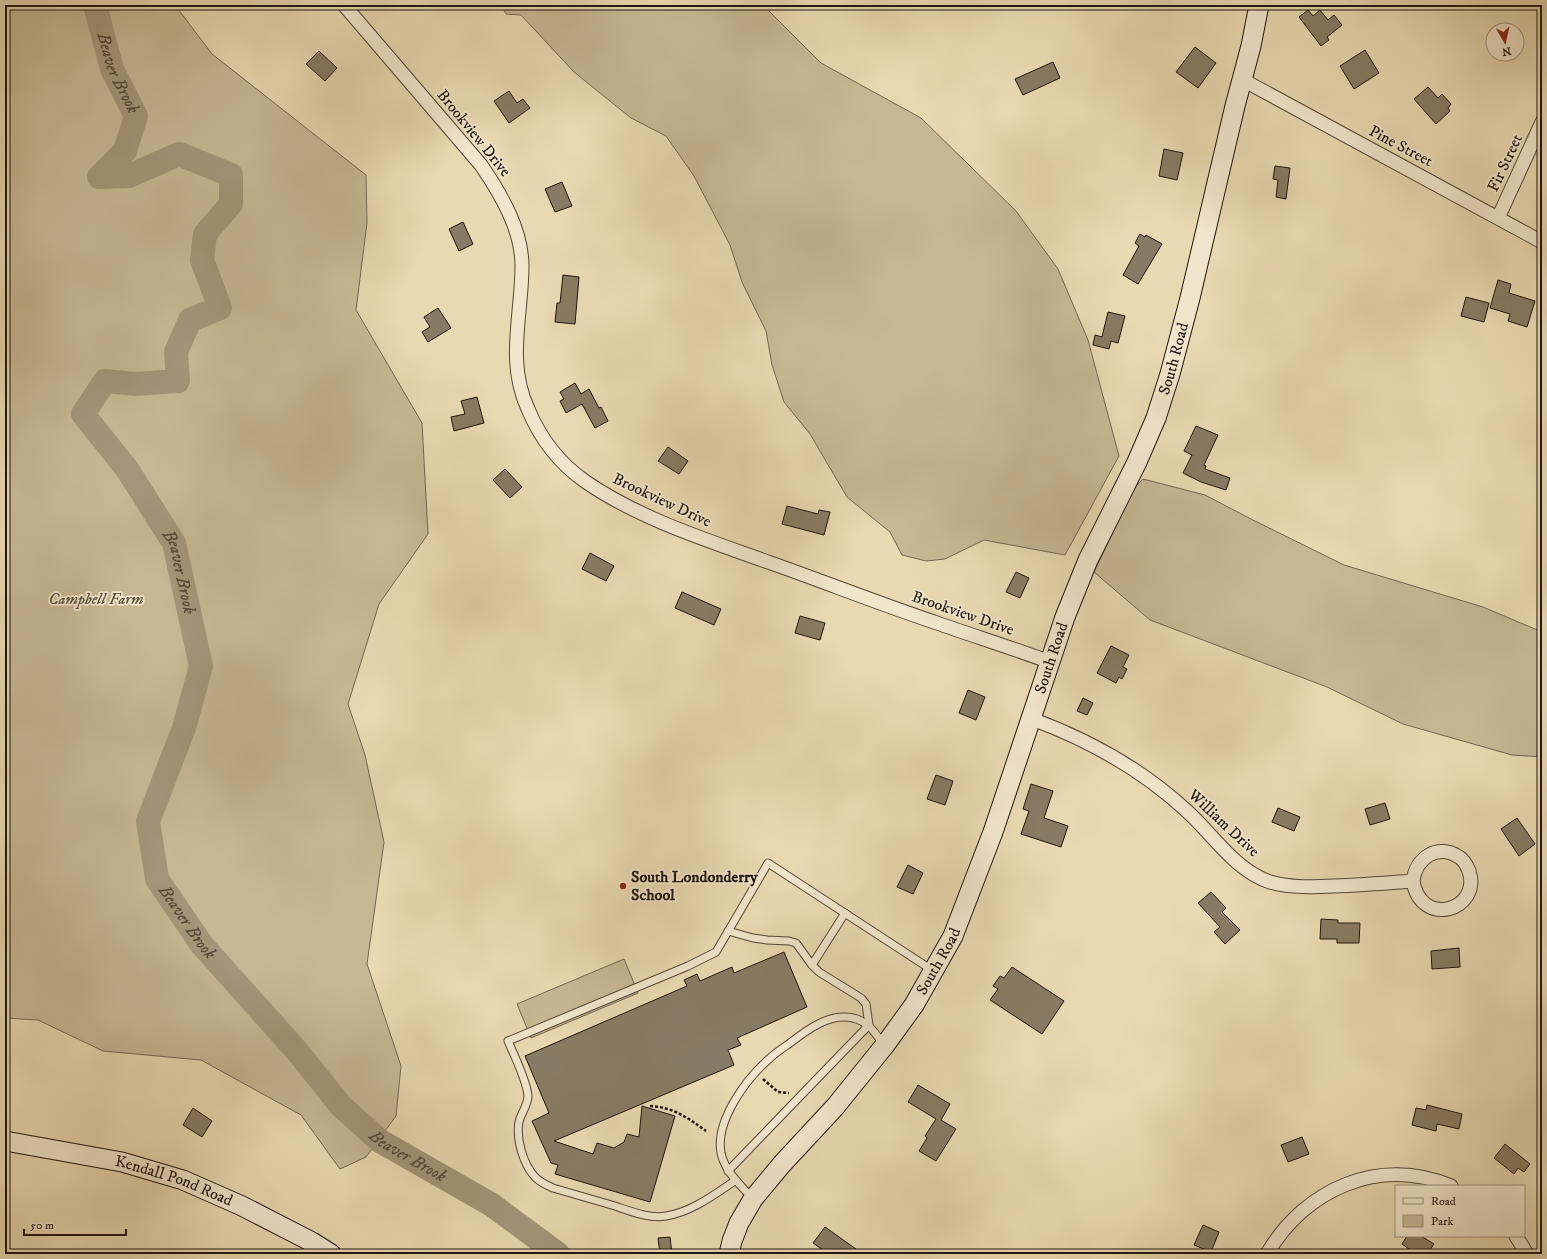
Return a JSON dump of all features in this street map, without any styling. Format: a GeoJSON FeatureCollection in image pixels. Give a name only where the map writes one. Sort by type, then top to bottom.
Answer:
{"type":"FeatureCollection","features":[{"type":"Feature","properties":{"kind":"street","name":"Brookview Drive"},"geometry":{"type":"LineString","coordinates":[[344,5],[481,165],[499,191],[512,220],[520,250],[522,266],[516,346],[518,377],[527,408],[541,436],[561,460],[585,481],[626,506],[670,525],[931,621],[1050,662]]}},
{"type":"Feature","properties":{"kind":"street","name":"South Road"},"geometry":{"type":"LineString","coordinates":[[728,1254],[739,1223],[753,1199],[782,1164],[856,1082],[885,1045],[914,1005],[953,936],[993,832],[1050,662],[1088,560],[1137,462],[1156,418],[1170,374],[1188,306],[1235,106],[1243,80],[1259,5]]}},
{"type":"Feature","properties":{"kind":"street","name":"Pine Street"},"geometry":{"type":"LineString","coordinates":[[1243,80],[1542,242]]}},
{"type":"Feature","properties":{"kind":"street","name":"Fir Street"},"geometry":{"type":"LineString","coordinates":[[1498,218],[1542,122]]}},
{"type":"Feature","properties":{"kind":"street","name":"William Drive"},"geometry":{"type":"LineString","coordinates":[[1032,719],[1058,729],[1098,748],[1138,772],[1188,812],[1237,862],[1270,881],[1288,886],[1306,887],[1413,881]]}},
{"type":"Feature","properties":{"kind":"street"},"geometry":{"type":"LineString","coordinates":[[1435,852],[1444,852],[1454,854],[1462,859],[1468,867],[1471,876],[1471,886],[1468,895],[1462,903],[1454,908],[1444,910],[1435,909],[1422,902],[1414,891],[1413,881],[1414,872],[1419,863],[1426,856],[1435,852]]}},
{"type":"Feature","properties":{"kind":"street","name":"Kendall Pond Road"},"geometry":{"type":"LineString","coordinates":[[5,1142],[122,1162],[183,1180],[242,1206],[312,1242],[331,1254]]}},
{"type":"Feature","properties":{"kind":"street"},"geometry":{"type":"LineString","coordinates":[[1266,1254],[1284,1228],[1295,1216],[1321,1196],[1350,1183],[1366,1179],[1398,1175],[1430,1179],[1449,1185]]}},
{"type":"Feature","properties":{"kind":"street"},"geometry":{"type":"LineString","coordinates":[[1517,1237],[1527,1254]]}},
{"type":"Feature","properties":{"kind":"lane"},"geometry":{"type":"LineString","coordinates":[[736,1180],[707,1200],[680,1212],[660,1217],[640,1214],[553,1188],[542,1183],[534,1176],[520,1147],[518,1134],[520,1121],[528,1097],[526,1087],[508,1041],[688,966],[716,952],[768,863],[934,971]]}},
{"type":"Feature","properties":{"kind":"lane"},"geometry":{"type":"LineString","coordinates":[[812,965],[845,913]]}},
{"type":"Feature","properties":{"kind":"lane"},"geometry":{"type":"LineString","coordinates":[[728,931],[753,938],[767,940],[789,940],[796,943],[819,972],[864,1001],[866,1004],[869,1025]]}},
{"type":"Feature","properties":{"kind":"lane"},"geometry":{"type":"LineString","coordinates":[[753,1199],[728,1171],[721,1152],[721,1135],[726,1118],[744,1086],[769,1059],[813,1026],[829,1020],[843,1017],[854,1018],[869,1025],[885,1045]]}},
{"type":"Feature","properties":{"kind":"lane"},"geometry":{"type":"LineString","coordinates":[[728,1171],[869,1025]]}},
{"type":"Feature","properties":{"kind":"path"},"geometry":{"type":"LineString","coordinates":[[761,1077],[778,1092],[801,1096]]}},
{"type":"Feature","properties":{"kind":"path"},"geometry":{"type":"LineString","coordinates":[[650,1106],[670,1109],[683,1115],[706,1131]]}},
{"type":"Feature","properties":{"kind":"green space","name":"Campbell Farm"},"geometry":{"type":"Polygon","coordinates":[[[5,5],[175,5],[212,54],[366,175],[367,223],[356,310],[422,423],[428,534],[379,604],[348,704],[365,755],[384,842],[367,964],[401,1066],[396,1116],[366,1157],[340,1169],[301,1115],[201,1060],[103,1051],[38,1020],[5,1018],[5,5]]]}},
{"type":"Feature","properties":{"kind":"green space"},"geometry":{"type":"Polygon","coordinates":[[[501,5],[763,5],[821,63],[921,118],[1016,211],[1058,269],[1088,340],[1119,456],[1065,555],[984,540],[945,559],[926,561],[902,555],[890,532],[847,497],[810,434],[784,402],[772,365],[766,331],[742,282],[730,245],[694,176],[666,136],[631,118],[574,72],[521,15],[506,14],[501,5]]]}},
{"type":"Feature","properties":{"kind":"green space"},"geometry":{"type":"Polygon","coordinates":[[[1143,479],[1205,495],[1344,565],[1483,607],[1542,632],[1542,757],[1512,755],[1403,724],[1327,687],[1150,620],[1094,572],[1134,488],[1143,479]]]}},
{"type":"Feature","properties":{"kind":"green space"},"geometry":{"type":"Polygon","coordinates":[[[624,959],[638,993],[531,1038],[517,1004],[624,959]]]}},
{"type":"Feature","properties":{"kind":"building"},"geometry":{"type":"Polygon","coordinates":[[[1308,10],[1313,16],[1320,10],[1328,20],[1334,15],[1342,25],[1327,37],[1329,40],[1321,46],[1299,17],[1308,10]]]}},
{"type":"Feature","properties":{"kind":"building"},"geometry":{"type":"Polygon","coordinates":[[[1195,47],[1216,63],[1198,88],[1176,72],[1195,47]]]}},
{"type":"Feature","properties":{"kind":"building"},"geometry":{"type":"Polygon","coordinates":[[[1365,50],[1379,73],[1354,89],[1340,66],[1365,50]]]}},
{"type":"Feature","properties":{"kind":"building"},"geometry":{"type":"Polygon","coordinates":[[[319,51],[337,68],[325,81],[306,64],[319,51]]]}},
{"type":"Feature","properties":{"kind":"building"},"geometry":{"type":"Polygon","coordinates":[[[1053,62],[1060,78],[1023,95],[1015,79],[1053,62]]]}},
{"type":"Feature","properties":{"kind":"building"},"geometry":{"type":"Polygon","coordinates":[[[1428,87],[1438,98],[1442,94],[1451,104],[1448,108],[1450,111],[1436,124],[1414,99],[1428,87]]]}},
{"type":"Feature","properties":{"kind":"building"},"geometry":{"type":"Polygon","coordinates":[[[509,91],[517,103],[523,99],[530,108],[509,123],[494,101],[509,91]]]}},
{"type":"Feature","properties":{"kind":"building"},"geometry":{"type":"Polygon","coordinates":[[[1164,149],[1183,153],[1177,180],[1159,176],[1164,149]]]}},
{"type":"Feature","properties":{"kind":"building"},"geometry":{"type":"Polygon","coordinates":[[[1275,166],[1290,168],[1286,199],[1276,197],[1278,180],[1273,179],[1275,166]]]}},
{"type":"Feature","properties":{"kind":"building"},"geometry":{"type":"Polygon","coordinates":[[[562,182],[572,206],[555,212],[545,189],[562,182]]]}},
{"type":"Feature","properties":{"kind":"building"},"geometry":{"type":"Polygon","coordinates":[[[463,222],[473,244],[459,251],[449,229],[463,222]]]}},
{"type":"Feature","properties":{"kind":"building"},"geometry":{"type":"Polygon","coordinates":[[[1140,234],[1145,237],[1146,235],[1162,244],[1138,284],[1123,275],[1139,246],[1135,243],[1140,234]]]}},
{"type":"Feature","properties":{"kind":"building"},"geometry":{"type":"Polygon","coordinates":[[[563,275],[579,277],[575,324],[555,322],[557,303],[560,303],[563,275]]]}},
{"type":"Feature","properties":{"kind":"building"},"geometry":{"type":"Polygon","coordinates":[[[1498,280],[1511,284],[1509,293],[1535,301],[1527,327],[1508,321],[1510,314],[1490,308],[1498,280]]]}},
{"type":"Feature","properties":{"kind":"building"},"geometry":{"type":"Polygon","coordinates":[[[1466,297],[1489,303],[1484,322],[1461,316],[1466,297]]]}},
{"type":"Feature","properties":{"kind":"building"},"geometry":{"type":"Polygon","coordinates":[[[438,308],[451,328],[428,342],[422,332],[430,327],[424,317],[438,308]]]}},
{"type":"Feature","properties":{"kind":"building"},"geometry":{"type":"Polygon","coordinates":[[[1108,312],[1125,316],[1118,343],[1111,341],[1109,349],[1093,345],[1095,335],[1102,337],[1108,312]]]}},
{"type":"Feature","properties":{"kind":"building"},"geometry":{"type":"Polygon","coordinates":[[[575,383],[581,394],[589,389],[608,421],[595,428],[582,404],[566,413],[560,401],[564,399],[560,392],[575,383]]]}},
{"type":"Feature","properties":{"kind":"building"},"geometry":{"type":"Polygon","coordinates":[[[477,397],[484,423],[454,431],[451,417],[465,414],[461,401],[477,397]]]}},
{"type":"Feature","properties":{"kind":"building"},"geometry":{"type":"Polygon","coordinates":[[[1196,426],[1218,435],[1204,465],[1206,466],[1205,469],[1230,478],[1226,490],[1201,482],[1183,473],[1192,455],[1184,451],[1196,426]]]}},
{"type":"Feature","properties":{"kind":"building"},"geometry":{"type":"Polygon","coordinates":[[[668,447],[688,461],[679,474],[658,461],[668,447]]]}},
{"type":"Feature","properties":{"kind":"building"},"geometry":{"type":"Polygon","coordinates":[[[505,469],[522,487],[510,498],[493,480],[505,469]]]}},
{"type":"Feature","properties":{"kind":"building"},"geometry":{"type":"Polygon","coordinates":[[[787,506],[818,514],[819,510],[830,512],[824,535],[782,524],[787,506]]]}},
{"type":"Feature","properties":{"kind":"building"},"geometry":{"type":"Polygon","coordinates":[[[590,553],[614,566],[606,581],[582,569],[590,553]]]}},
{"type":"Feature","properties":{"kind":"building"},"geometry":{"type":"Polygon","coordinates":[[[1016,572],[1029,578],[1020,598],[1006,592],[1016,572]]]}},
{"type":"Feature","properties":{"kind":"building"},"geometry":{"type":"Polygon","coordinates":[[[682,592],[721,609],[714,625],[675,608],[682,592]]]}},
{"type":"Feature","properties":{"kind":"building"},"geometry":{"type":"Polygon","coordinates":[[[800,616],[825,623],[820,640],[795,633],[800,616]]]}},
{"type":"Feature","properties":{"kind":"building"},"geometry":{"type":"Polygon","coordinates":[[[1111,646],[1129,655],[1123,667],[1127,669],[1122,679],[1119,677],[1116,683],[1097,673],[1111,646]]]}},
{"type":"Feature","properties":{"kind":"building"},"geometry":{"type":"Polygon","coordinates":[[[968,690],[985,697],[976,720],[959,713],[968,690]]]}},
{"type":"Feature","properties":{"kind":"building"},"geometry":{"type":"Polygon","coordinates":[[[1083,698],[1093,703],[1087,715],[1077,711],[1083,698]]]}},
{"type":"Feature","properties":{"kind":"building"},"geometry":{"type":"Polygon","coordinates":[[[936,775],[953,781],[945,805],[927,799],[936,775]]]}},
{"type":"Feature","properties":{"kind":"building"},"geometry":{"type":"Polygon","coordinates":[[[1031,784],[1053,791],[1044,818],[1068,826],[1061,847],[1021,834],[1029,811],[1023,809],[1031,784]]]}},
{"type":"Feature","properties":{"kind":"building"},"geometry":{"type":"Polygon","coordinates":[[[1385,803],[1390,819],[1370,825],[1365,809],[1385,803]]]}},
{"type":"Feature","properties":{"kind":"building"},"geometry":{"type":"Polygon","coordinates":[[[1278,808],[1300,817],[1294,831],[1272,822],[1278,808]]]}},
{"type":"Feature","properties":{"kind":"building"},"geometry":{"type":"Polygon","coordinates":[[[1517,818],[1535,844],[1519,856],[1501,829],[1517,818]]]}},
{"type":"Feature","properties":{"kind":"building"},"geometry":{"type":"Polygon","coordinates":[[[908,865],[923,873],[913,894],[897,887],[908,865]]]}},
{"type":"Feature","properties":{"kind":"building"},"geometry":{"type":"Polygon","coordinates":[[[1211,892],[1226,908],[1222,912],[1240,930],[1225,944],[1214,932],[1220,927],[1198,903],[1211,892]]]}},
{"type":"Feature","properties":{"kind":"building"},"geometry":{"type":"Polygon","coordinates":[[[1321,919],[1338,920],[1338,923],[1360,923],[1359,943],[1337,943],[1337,939],[1320,939],[1321,919]]]}},
{"type":"Feature","properties":{"kind":"building"},"geometry":{"type":"Polygon","coordinates":[[[1459,948],[1460,967],[1432,969],[1431,951],[1459,948]]]}},
{"type":"Feature","properties":{"kind":"building"},"geometry":{"type":"Polygon","coordinates":[[[784,952],[807,1007],[737,1038],[741,1045],[728,1050],[734,1065],[554,1141],[593,1154],[597,1143],[614,1148],[624,1142],[627,1134],[639,1137],[642,1106],[675,1116],[650,1202],[555,1174],[558,1165],[551,1163],[532,1121],[549,1113],[525,1056],[687,986],[684,980],[697,974],[700,981],[732,967],[734,973],[784,952]]]}},
{"type":"Feature","properties":{"kind":"building"},"geometry":{"type":"Polygon","coordinates":[[[1012,967],[1064,1001],[1042,1034],[990,1000],[998,989],[993,986],[1000,976],[1004,978],[1012,967]]]}},
{"type":"Feature","properties":{"kind":"building"},"geometry":{"type":"Polygon","coordinates":[[[918,1085],[950,1104],[941,1120],[956,1129],[936,1161],[919,1151],[927,1138],[925,1136],[936,1119],[908,1102],[918,1085]]]}},
{"type":"Feature","properties":{"kind":"building"},"geometry":{"type":"Polygon","coordinates":[[[1427,1105],[1462,1114],[1459,1129],[1437,1124],[1436,1131],[1412,1125],[1416,1108],[1426,1110],[1427,1105]]]}},
{"type":"Feature","properties":{"kind":"building"},"geometry":{"type":"Polygon","coordinates":[[[193,1108],[212,1121],[202,1137],[183,1125],[193,1108]]]}},
{"type":"Feature","properties":{"kind":"building"},"geometry":{"type":"Polygon","coordinates":[[[1302,1137],[1309,1154],[1288,1162],[1281,1145],[1302,1137]]]}},
{"type":"Feature","properties":{"kind":"building"},"geometry":{"type":"Polygon","coordinates":[[[1505,1144],[1530,1164],[1524,1172],[1518,1168],[1514,1174],[1494,1158],[1505,1144]]]}},
{"type":"Feature","properties":{"kind":"building"},"geometry":{"type":"Polygon","coordinates":[[[1203,1225],[1219,1232],[1211,1252],[1194,1245],[1203,1225]]]}},
{"type":"Feature","properties":{"kind":"building"},"geometry":{"type":"Polygon","coordinates":[[[825,1227],[863,1254],[829,1254],[813,1243],[825,1227]]]}},
{"type":"Feature","properties":{"kind":"building"},"geometry":{"type":"Polygon","coordinates":[[[670,1237],[672,1254],[660,1254],[658,1238],[670,1237]]]}},
{"type":"Feature","properties":{"kind":"building"},"geometry":{"type":"Polygon","coordinates":[[[1406,1237],[1423,1237],[1434,1244],[1427,1254],[1416,1254],[1402,1244],[1406,1237]]]}},
{"type":"Feature","properties":{"kind":"waterway","name":"Beaver Brook"},"geometry":{"type":"LineString","coordinates":[[95,5],[112,69],[136,116],[125,151],[99,177],[129,176],[179,154],[231,175],[231,204],[205,234],[202,260],[220,308],[190,320],[176,352],[178,381],[135,384],[105,381],[83,414],[127,469],[174,543],[201,666],[184,728],[148,821],[157,879],[202,945],[297,1051],[341,1106],[380,1141],[492,1205],[558,1254]]}},
{"type":"Feature","properties":{"kind":"place","name":"South Londonderry School"},"geometry":{"type":"Point","coordinates":[623,886]}}]}
